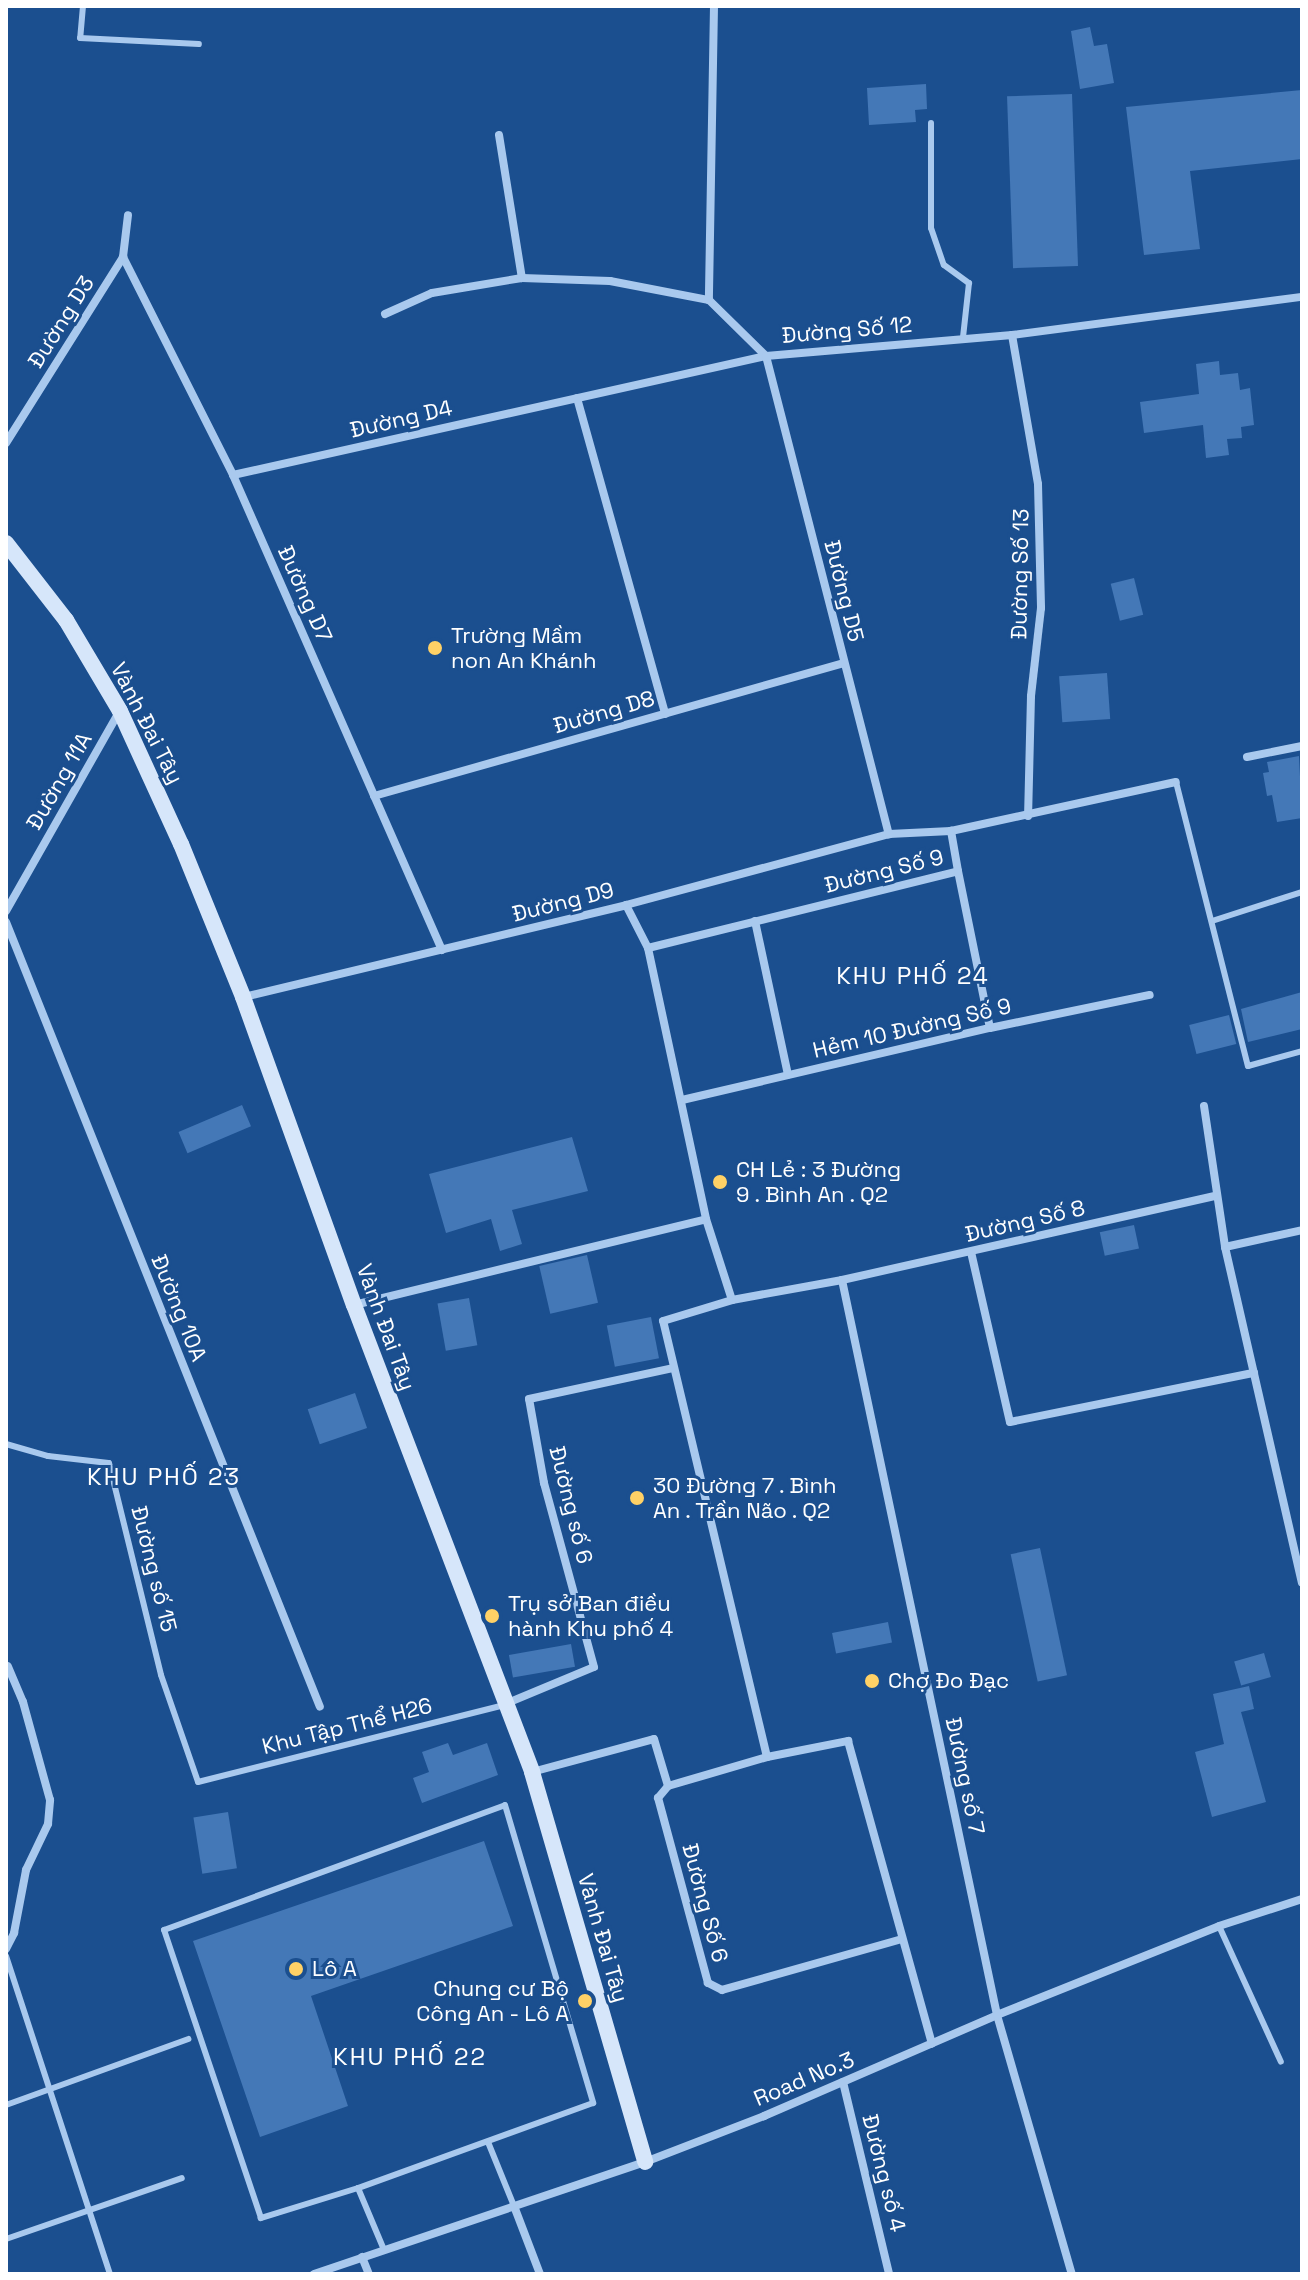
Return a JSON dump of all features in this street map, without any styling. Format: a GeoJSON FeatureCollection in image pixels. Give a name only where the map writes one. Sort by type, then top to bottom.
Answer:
{"type":"FeatureCollection","features":[{"type":"Feature","properties":{"kind":"street"},"geometry":{"type":"LineString","coordinates":[[385,314],[432,293],[522,278],[610,281],[709,300],[713,6]]}},
{"type":"Feature","properties":{"kind":"street"},"geometry":{"type":"LineString","coordinates":[[499,135],[522,278]]}},
{"type":"Feature","properties":{"kind":"street","name":"Đường D3"},"geometry":{"type":"LineString","coordinates":[[6,443],[123,257],[128,215]]}},
{"type":"Feature","properties":{"kind":"street","name":"Đường D7"},"geometry":{"type":"LineString","coordinates":[[123,257],[233,475],[442,950]]}},
{"type":"Feature","properties":{"kind":"street","name":"Đường Số 12"},"geometry":{"type":"LineString","coordinates":[[709,300],[766,356],[1012,335],[1302,297]]}},
{"type":"Feature","properties":{"kind":"street","name":"Đường Số 13"},"geometry":{"type":"LineString","coordinates":[[1012,335],[1038,484],[1041,608],[1031,696],[1028,816]]}},
{"type":"Feature","properties":{"kind":"street","name":"Đường D4"},"geometry":{"type":"LineString","coordinates":[[233,475],[766,356]]}},
{"type":"Feature","properties":{"kind":"street","name":"Đường D5"},"geometry":{"type":"LineString","coordinates":[[766,356],[889,834]]}},
{"type":"Feature","properties":{"kind":"street"},"geometry":{"type":"LineString","coordinates":[[577,398],[665,714]]}},
{"type":"Feature","properties":{"kind":"street","name":"Vành Đai Tây"},"geometry":{"type":"LineString","coordinates":[[6,543],[66,620],[120,711],[181,844],[243,997],[354,1305],[532,1772],[645,2162]]}},
{"type":"Feature","properties":{"kind":"street","name":"Đường D8"},"geometry":{"type":"LineString","coordinates":[[374,796],[844,663]]}},
{"type":"Feature","properties":{"kind":"street","name":"Đường 11A"},"geometry":{"type":"LineString","coordinates":[[6,911],[120,711]]}},
{"type":"Feature","properties":{"kind":"street"},"geometry":{"type":"LineString","coordinates":[[1247,757],[1302,746]]}},
{"type":"Feature","properties":{"kind":"street","name":"Đường Số 9"},"geometry":{"type":"LineString","coordinates":[[648,948],[958,871],[951,831],[1176,782]]}},
{"type":"Feature","properties":{"kind":"street","name":"Đường D9"},"geometry":{"type":"LineString","coordinates":[[243,997],[626,905],[889,834],[951,831]]}},
{"type":"Feature","properties":{"kind":"street"},"geometry":{"type":"LineString","coordinates":[[958,871],[990,1028]]}},
{"type":"Feature","properties":{"kind":"street"},"geometry":{"type":"LineString","coordinates":[[626,905],[648,948],[706,1219],[732,1300]]}},
{"type":"Feature","properties":{"kind":"street"},"geometry":{"type":"LineString","coordinates":[[755,921],[788,1075]]}},
{"type":"Feature","properties":{"kind":"street","name":"Đường 10A"},"geometry":{"type":"LineString","coordinates":[[6,922],[320,1707]]}},
{"type":"Feature","properties":{"kind":"street","name":"Hẻm 10 Đường Số 9"},"geometry":{"type":"LineString","coordinates":[[682,1100],[990,1028],[1150,995]]}},
{"type":"Feature","properties":{"kind":"street"},"geometry":{"type":"LineString","coordinates":[[1204,1106],[1225,1247],[1302,1582]]}},
{"type":"Feature","properties":{"kind":"street","name":"Đường Số 8"},"geometry":{"type":"LineString","coordinates":[[673,1368],[663,1321],[732,1300],[842,1280],[1215,1196]]}},
{"type":"Feature","properties":{"kind":"street"},"geometry":{"type":"LineString","coordinates":[[354,1305],[706,1219]]}},
{"type":"Feature","properties":{"kind":"street"},"geometry":{"type":"LineString","coordinates":[[1225,1247],[1302,1230]]}},
{"type":"Feature","properties":{"kind":"street"},"geometry":{"type":"LineString","coordinates":[[971,1252],[1010,1422],[1254,1373]]}},
{"type":"Feature","properties":{"kind":"street","name":"Đường số 7"},"geometry":{"type":"LineString","coordinates":[[842,1280],[997,2015],[1072,2274]]}},
{"type":"Feature","properties":{"kind":"street"},"geometry":{"type":"LineString","coordinates":[[673,1368],[767,1757]]}},
{"type":"Feature","properties":{"kind":"street","name":"Đường số 6"},"geometry":{"type":"LineString","coordinates":[[504,1705],[594,1667],[544,1483],[529,1399],[673,1368]]}},
{"type":"Feature","properties":{"kind":"street"},"geometry":{"type":"LineString","coordinates":[[6,1949],[14,1933],[26,1870],[48,1824],[50,1800],[23,1702],[8,1666]]}},
{"type":"Feature","properties":{"kind":"street"},"geometry":{"type":"LineString","coordinates":[[532,1772],[654,1739],[668,1786],[767,1757],[848,1741],[932,2044]]}},
{"type":"Feature","properties":{"kind":"street","name":"Đường Số 6"},"geometry":{"type":"LineString","coordinates":[[668,1786],[658,1798],[708,1983],[722,1990],[902,1939]]}},
{"type":"Feature","properties":{"kind":"street","name":"Road No.3"},"geometry":{"type":"LineString","coordinates":[[314,2274],[645,2162],[1219,1926],[1302,1899]]}},
{"type":"Feature","properties":{"kind":"street","name":"Đường số 4"},"geometry":{"type":"LineString","coordinates":[[843,2082],[889,2274]]}},
{"type":"Feature","properties":{"kind":"street"},"geometry":{"type":"LineString","coordinates":[[514,2206],[540,2274]]}},
{"type":"Feature","properties":{"kind":"street"},"geometry":{"type":"LineString","coordinates":[[362,2257],[369,2274]]}},
{"type":"Feature","properties":{"kind":"lane"},"geometry":{"type":"LineString","coordinates":[[83,6],[80,38],[199,44]]}},
{"type":"Feature","properties":{"kind":"lane"},"geometry":{"type":"LineString","coordinates":[[931,123],[931,228],[944,265],[969,283],[963,337]]}},
{"type":"Feature","properties":{"kind":"lane"},"geometry":{"type":"LineString","coordinates":[[1176,782],[1248,1066],[1302,1051]]}},
{"type":"Feature","properties":{"kind":"lane"},"geometry":{"type":"LineString","coordinates":[[1212,921],[1302,892]]}},
{"type":"Feature","properties":{"kind":"lane","name":"Đường số 15"},"geometry":{"type":"LineString","coordinates":[[6,1444],[48,1456],[109,1463],[161,1675],[198,1782]]}},
{"type":"Feature","properties":{"kind":"lane","name":"Khu Tập Thể H26"},"geometry":{"type":"LineString","coordinates":[[198,1782],[504,1705]]}},
{"type":"Feature","properties":{"kind":"lane"},"geometry":{"type":"LineString","coordinates":[[505,1805],[593,2103],[488,2142],[261,2218],[164,1930],[505,1805]]}},
{"type":"Feature","properties":{"kind":"lane"},"geometry":{"type":"LineString","coordinates":[[1219,1926],[1281,2062]]}},
{"type":"Feature","properties":{"kind":"lane"},"geometry":{"type":"LineString","coordinates":[[6,1956],[110,2274]]}},
{"type":"Feature","properties":{"kind":"lane"},"geometry":{"type":"LineString","coordinates":[[6,2105],[188,2039]]}},
{"type":"Feature","properties":{"kind":"lane"},"geometry":{"type":"LineString","coordinates":[[488,2142],[514,2206]]}},
{"type":"Feature","properties":{"kind":"lane"},"geometry":{"type":"LineString","coordinates":[[6,2239],[182,2178]]}},
{"type":"Feature","properties":{"kind":"lane"},"geometry":{"type":"LineString","coordinates":[[358,2188],[384,2250]]}},
{"type":"Feature","properties":{"kind":"building"},"geometry":{"type":"Polygon","coordinates":[[[1090,27],[1094,46],[1107,44],[1114,83],[1080,89],[1071,31],[1090,27]]]}},
{"type":"Feature","properties":{"kind":"building"},"geometry":{"type":"Polygon","coordinates":[[[926,84],[927,109],[915,110],[916,122],[869,125],[867,88],[926,84]]]}},
{"type":"Feature","properties":{"kind":"building"},"geometry":{"type":"Polygon","coordinates":[[[1302,90],[1302,159],[1190,171],[1200,249],[1144,255],[1126,107],[1302,90]]]}},
{"type":"Feature","properties":{"kind":"building"},"geometry":{"type":"Polygon","coordinates":[[[1072,94],[1078,266],[1013,268],[1007,96],[1072,94]]]}},
{"type":"Feature","properties":{"kind":"building"},"geometry":{"type":"Polygon","coordinates":[[[1219,361],[1220,375],[1238,373],[1240,390],[1250,388],[1254,425],[1241,427],[1242,438],[1227,439],[1229,455],[1206,458],[1203,425],[1144,433],[1140,402],[1199,394],[1196,364],[1219,361]]]}},
{"type":"Feature","properties":{"kind":"building"},"geometry":{"type":"Polygon","coordinates":[[[1134,578],[1143,615],[1120,621],[1111,584],[1134,578]]]}},
{"type":"Feature","properties":{"kind":"building"},"geometry":{"type":"Polygon","coordinates":[[[1107,673],[1110,719],[1062,722],[1059,676],[1107,673]]]}},
{"type":"Feature","properties":{"kind":"building"},"geometry":{"type":"Polygon","coordinates":[[[1299,756],[1302,818],[1277,822],[1272,795],[1267,796],[1263,773],[1269,772],[1267,762],[1299,756]]]}},
{"type":"Feature","properties":{"kind":"building"},"geometry":{"type":"Polygon","coordinates":[[[1302,992],[1302,1029],[1248,1042],[1241,1009],[1302,992]]]}},
{"type":"Feature","properties":{"kind":"building"},"geometry":{"type":"Polygon","coordinates":[[[1229,1015],[1236,1044],[1196,1054],[1189,1025],[1229,1015]]]}},
{"type":"Feature","properties":{"kind":"building"},"geometry":{"type":"Polygon","coordinates":[[[242,1105],[251,1126],[187,1153],[178,1132],[242,1105]]]}},
{"type":"Feature","properties":{"kind":"building"},"geometry":{"type":"Polygon","coordinates":[[[572,1137],[588,1191],[512,1210],[522,1244],[500,1251],[491,1219],[446,1233],[429,1174],[572,1137]]]}},
{"type":"Feature","properties":{"kind":"building"},"geometry":{"type":"Polygon","coordinates":[[[1134,1225],[1139,1248],[1105,1256],[1100,1232],[1134,1225]]]}},
{"type":"Feature","properties":{"kind":"building"},"geometry":{"type":"Polygon","coordinates":[[[587,1255],[598,1303],[550,1314],[539,1266],[587,1255]]]}},
{"type":"Feature","properties":{"kind":"building"},"geometry":{"type":"Polygon","coordinates":[[[469,1298],[477,1345],[446,1351],[437,1304],[469,1298]]]}},
{"type":"Feature","properties":{"kind":"building"},"geometry":{"type":"Polygon","coordinates":[[[651,1317],[659,1358],[615,1367],[607,1326],[651,1317]]]}},
{"type":"Feature","properties":{"kind":"building"},"geometry":{"type":"Polygon","coordinates":[[[355,1393],[367,1428],[320,1444],[308,1409],[355,1393]]]}},
{"type":"Feature","properties":{"kind":"building"},"geometry":{"type":"Polygon","coordinates":[[[1040,1548],[1067,1675],[1038,1681],[1011,1554],[1040,1548]]]}},
{"type":"Feature","properties":{"kind":"building"},"geometry":{"type":"Polygon","coordinates":[[[888,1622],[892,1643],[836,1653],[832,1633],[888,1622]]]}},
{"type":"Feature","properties":{"kind":"building"},"geometry":{"type":"Polygon","coordinates":[[[571,1644],[575,1667],[513,1678],[509,1655],[571,1644]]]}},
{"type":"Feature","properties":{"kind":"building"},"geometry":{"type":"Polygon","coordinates":[[[1264,1653],[1271,1677],[1241,1686],[1234,1662],[1264,1653]]]}},
{"type":"Feature","properties":{"kind":"building"},"geometry":{"type":"Polygon","coordinates":[[[1249,1686],[1254,1709],[1241,1712],[1266,1802],[1212,1817],[1195,1752],[1224,1744],[1213,1694],[1249,1686]]]}},
{"type":"Feature","properties":{"kind":"building"},"geometry":{"type":"Polygon","coordinates":[[[448,1743],[453,1755],[487,1743],[498,1775],[422,1803],[413,1778],[429,1772],[422,1752],[448,1743]]]}},
{"type":"Feature","properties":{"kind":"building"},"geometry":{"type":"Polygon","coordinates":[[[228,1812],[237,1868],[202,1874],[193,1817],[228,1812]]]}},
{"type":"Feature","properties":{"kind":"building","name":"Lô A"},"geometry":{"type":"Polygon","coordinates":[[[484,1841],[513,1926],[311,1996],[348,2106],[260,2137],[193,1941],[484,1841]]]}},
{"type":"Feature","properties":{"kind":"place","name":"Trường Mầm non An Khánh"},"geometry":{"type":"Point","coordinates":[435,648]}},
{"type":"Feature","properties":{"kind":"place","name":"CH Lẻ : 3 Đường 9 . Bình An . Q2"},"geometry":{"type":"Point","coordinates":[720,1182]}},
{"type":"Feature","properties":{"kind":"place","name":"30 Đường 7 . Bình An . Trần Não . Q2"},"geometry":{"type":"Point","coordinates":[637,1498]}},
{"type":"Feature","properties":{"kind":"place","name":"Trụ sở Ban điều hành Khu phố 4"},"geometry":{"type":"Point","coordinates":[492,1616]}},
{"type":"Feature","properties":{"kind":"place","name":"Chợ Đo Đạc"},"geometry":{"type":"Point","coordinates":[872,1681]}},
{"type":"Feature","properties":{"kind":"place","name":"Lô A"},"geometry":{"type":"Point","coordinates":[296,1969]}},
{"type":"Feature","properties":{"kind":"place","name":"Chung cư Bộ Công An - Lô A"},"geometry":{"type":"Point","coordinates":[585,2001]}},
{"type":"Feature","properties":{"kind":"district","name":"KHU PHỐ 24"},"geometry":{"type":"Point","coordinates":[913,976]}},
{"type":"Feature","properties":{"kind":"district","name":"KHU PHỐ 23"},"geometry":{"type":"Point","coordinates":[164,1477]}},
{"type":"Feature","properties":{"kind":"district","name":"KHU PHỐ 22"},"geometry":{"type":"Point","coordinates":[410,2057]}}]}
